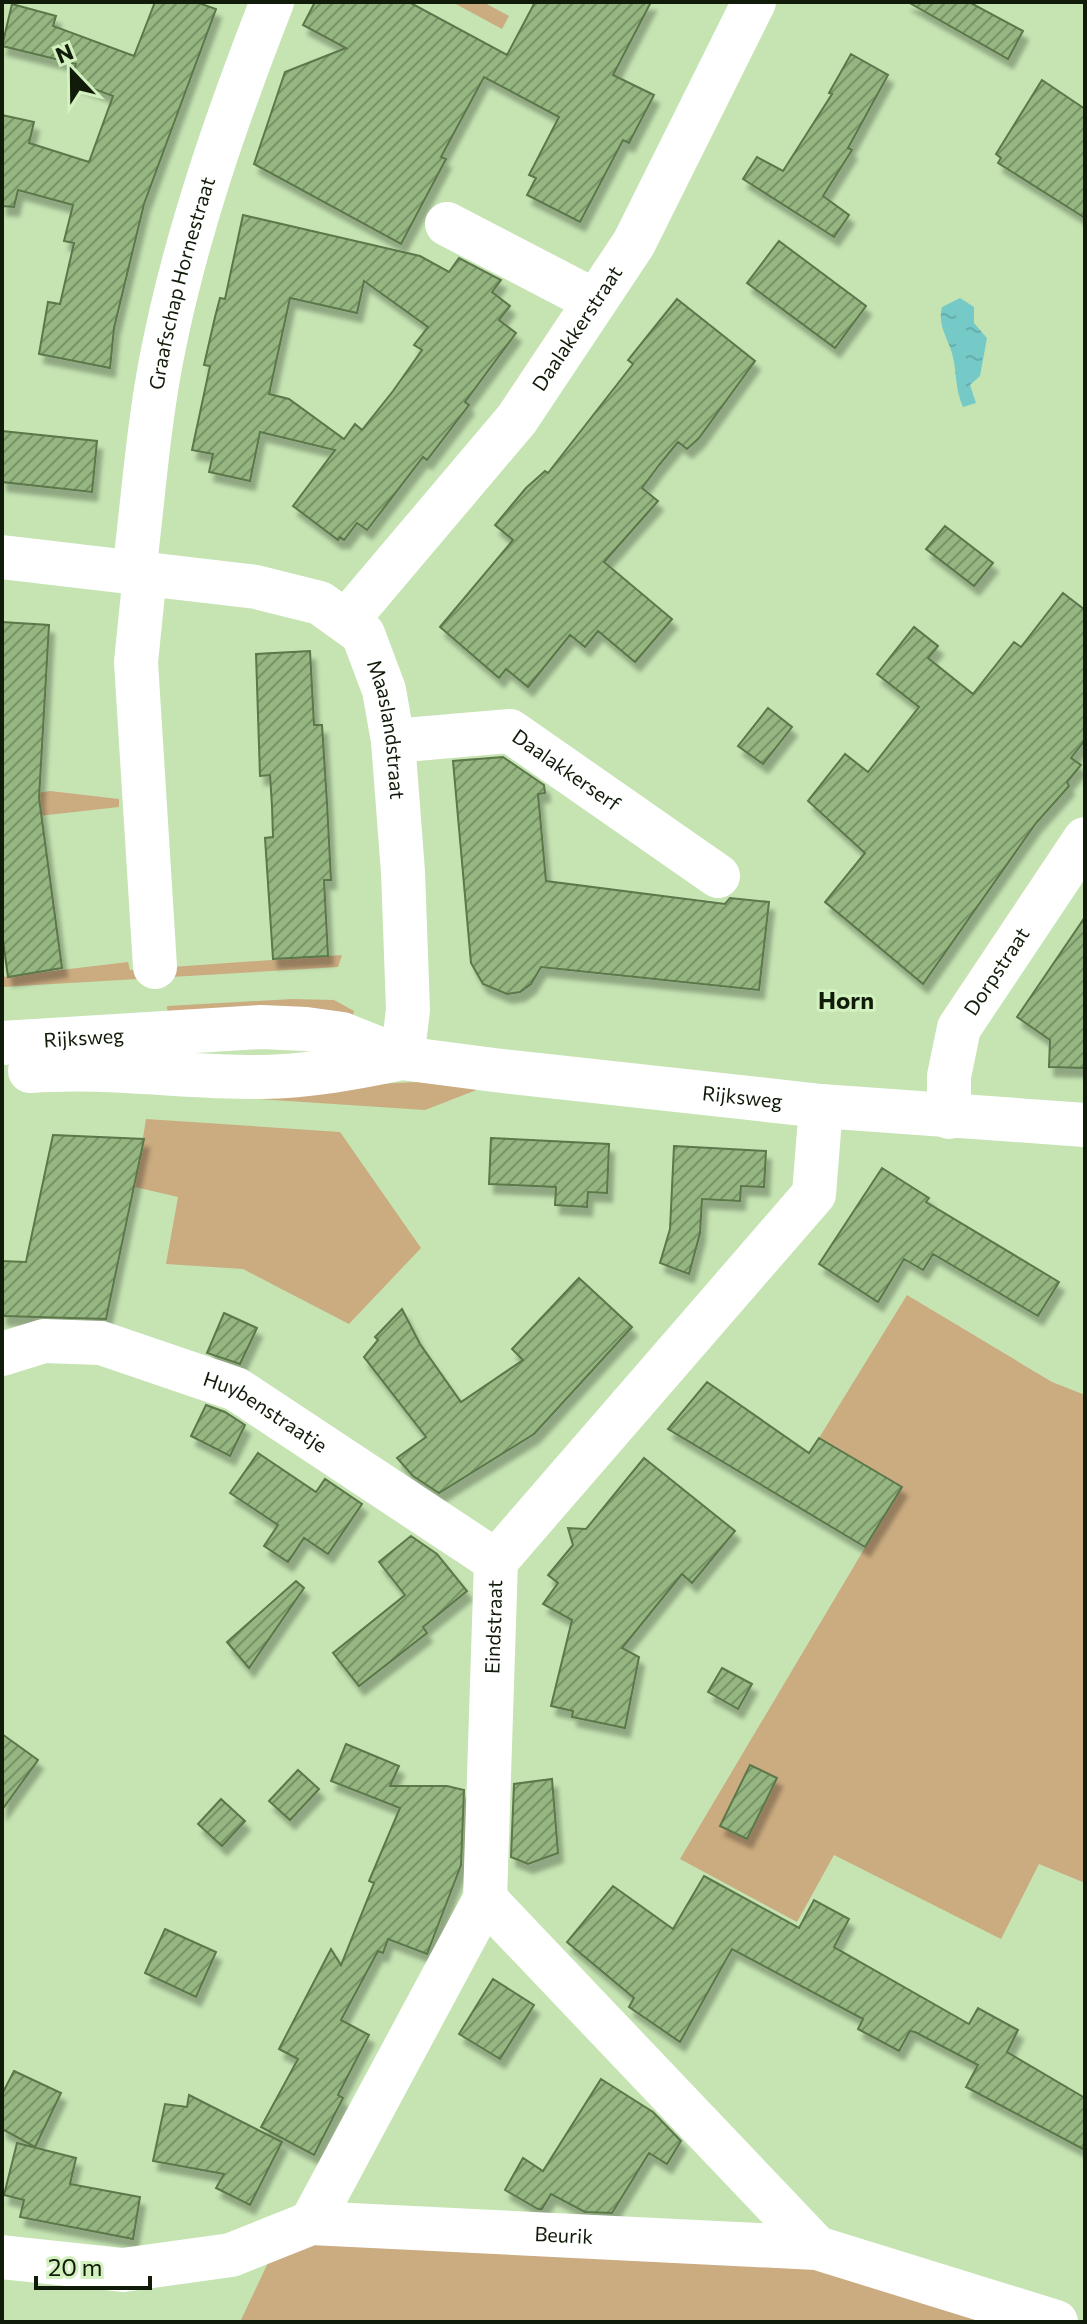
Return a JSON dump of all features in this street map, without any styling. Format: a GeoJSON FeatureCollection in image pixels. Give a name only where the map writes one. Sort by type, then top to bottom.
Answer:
{"type":"FeatureCollection","features":[{"type":"Feature","properties":{"kind":"street","name":"Graafschap Hornestraat"},"geometry":{"type":"LineString","coordinates":[[140,574],[161,358],[187,249],[239,85],[272,2]]}},
{"type":"Feature","properties":{"kind":"street","name":"Daalakkerstraat"},"geometry":{"type":"LineString","coordinates":[[347,620],[517,419],[634,243],[754,2]]}},
{"type":"Feature","properties":{"kind":"street"},"geometry":{"type":"LineString","coordinates":[[447,224],[595,301]]}},
{"type":"Feature","properties":{"kind":"street","name":"Maaslandstraat"},"geometry":{"type":"LineString","coordinates":[[2,557],[256,587],[320,603],[363,634],[374,657],[393,741],[403,872],[407,995],[402,1058]]}},
{"type":"Feature","properties":{"kind":"street"},"geometry":{"type":"LineString","coordinates":[[140,574],[136,662],[155,967]]}},
{"type":"Feature","properties":{"kind":"street","name":"Daalakkerserf"},"geometry":{"type":"LineString","coordinates":[[393,741],[510,731],[718,876]]}},
{"type":"Feature","properties":{"kind":"street","name":"Dorpstraat"},"geometry":{"type":"LineString","coordinates":[[949,1117],[949,1076],[959,1028],[1085,839]]}},
{"type":"Feature","properties":{"kind":"street","name":"Rijksweg"},"geometry":{"type":"LineString","coordinates":[[2,1043],[276,1028],[342,1034],[402,1058],[821,1106],[1085,1125]]}},
{"type":"Feature","properties":{"kind":"street","name":"Rijksweg"},"geometry":{"type":"LineString","coordinates":[[2,1073],[79,1069],[262,1077],[323,1074],[402,1058]]}},
{"type":"Feature","properties":{"kind":"street","name":"Eindstraat"},"geometry":{"type":"LineString","coordinates":[[311,2223],[485,1899],[496,1561],[814,1194],[821,1106]]}},
{"type":"Feature","properties":{"kind":"street","name":"Huybenstraatje"},"geometry":{"type":"LineString","coordinates":[[3,1352],[44,1341],[101,1343],[236,1389],[496,1561]]}},
{"type":"Feature","properties":{"kind":"street","name":"Beurik"},"geometry":{"type":"LineString","coordinates":[[485,1899],[817,2248]]}},
{"type":"Feature","properties":{"kind":"street"},"geometry":{"type":"LineString","coordinates":[[2,2257],[123,2270],[231,2255],[311,2223]]}},
{"type":"Feature","properties":{"kind":"street","name":"Beurik"},"geometry":{"type":"LineString","coordinates":[[311,2223],[817,2248],[1056,2322]]}},
{"type":"Feature","properties":{"kind":"shaded area"},"geometry":{"type":"Polygon","coordinates":[[[452,2],[483,2],[509,16],[502,29],[452,2]]]}},
{"type":"Feature","properties":{"kind":"shaded area"},"geometry":{"type":"Polygon","coordinates":[[[50,791],[119,799],[119,807],[2,820],[2,799],[50,791]]]}},
{"type":"Feature","properties":{"kind":"shaded area"},"geometry":{"type":"Polygon","coordinates":[[[342,955],[338,967],[2,987],[2,977],[128,962],[130,970],[342,955]]]}},
{"type":"Feature","properties":{"kind":"shaded area"},"geometry":{"type":"Polygon","coordinates":[[[292,999],[334,1000],[354,1011],[353,1016],[168,1020],[167,1006],[292,999]]]}},
{"type":"Feature","properties":{"kind":"shaded area"},"geometry":{"type":"Polygon","coordinates":[[[419,1082],[479,1089],[425,1110],[241,1098],[353,1085],[419,1082]]]}},
{"type":"Feature","properties":{"kind":"shaded area"},"geometry":{"type":"Polygon","coordinates":[[[146,1119],[340,1132],[421,1248],[349,1324],[243,1269],[166,1264],[178,1197],[135,1187],[146,1119]]]}},
{"type":"Feature","properties":{"kind":"shaded area"},"geometry":{"type":"Polygon","coordinates":[[[907,1295],[1052,1382],[1085,1395],[1085,1883],[1039,1864],[1001,1939],[834,1855],[797,1922],[680,1859],[901,1487],[819,1438],[907,1295]]]}},
{"type":"Feature","properties":{"kind":"shaded area"},"geometry":{"type":"Polygon","coordinates":[[[321,2238],[817,2265],[1005,2322],[240,2322],[275,2248],[321,2238]]]}},
{"type":"Feature","properties":{"kind":"water"},"geometry":{"type":"Polygon","coordinates":[[[960,298],[974,307],[974,323],[987,338],[980,376],[970,385],[976,403],[963,407],[953,357],[941,320],[942,307],[960,298]]]}},
{"type":"Feature","properties":{"kind":"building"},"geometry":{"type":"Polygon","coordinates":[[[155,2],[196,2],[216,9],[144,204],[114,328],[110,368],[39,354],[48,302],[60,304],[74,243],[64,241],[73,205],[18,190],[14,207],[2,206],[2,115],[34,122],[29,143],[89,162],[113,96],[70,80],[76,64],[2,46],[12,4],[56,16],[53,26],[134,56],[155,2]]]}},
{"type":"Feature","properties":{"kind":"building"},"geometry":{"type":"Polygon","coordinates":[[[315,2],[409,2],[507,55],[535,2],[651,2],[613,75],[654,95],[629,143],[623,140],[580,222],[527,195],[536,178],[529,175],[559,117],[484,77],[441,157],[446,159],[401,244],[254,164],[285,72],[346,48],[303,25],[315,2]]]}},
{"type":"Feature","properties":{"kind":"building"},"geometry":{"type":"Polygon","coordinates":[[[908,2],[969,2],[1023,31],[1008,59],[908,2]]]}},
{"type":"Feature","properties":{"kind":"building"},"geometry":{"type":"Polygon","coordinates":[[[851,54],[888,75],[848,148],[852,150],[823,196],[849,215],[834,237],[743,179],[757,157],[783,171],[832,94],[829,93],[851,54]]]}},
{"type":"Feature","properties":{"kind":"building"},"geometry":{"type":"Polygon","coordinates":[[[1042,80],[1085,109],[1085,218],[998,163],[1001,158],[996,154],[1042,80]]]}},
{"type":"Feature","properties":{"kind":"building"},"geometry":{"type":"Polygon","coordinates":[[[243,215],[420,256],[449,272],[459,258],[501,280],[492,292],[510,306],[499,320],[516,333],[465,402],[469,405],[427,460],[423,457],[367,530],[357,523],[344,540],[340,537],[338,540],[293,506],[335,450],[260,432],[250,481],[209,472],[213,454],[192,450],[210,366],[204,365],[220,298],[225,299],[243,215]],[[364,281],[357,313],[290,298],[269,394],[289,399],[344,439],[355,424],[362,430],[393,391],[422,350],[414,345],[428,327],[364,281]]]}},
{"type":"Feature","properties":{"kind":"building"},"geometry":{"type":"Polygon","coordinates":[[[779,241],[866,306],[835,348],[747,283],[779,241]]]}},
{"type":"Feature","properties":{"kind":"building"},"geometry":{"type":"Polygon","coordinates":[[[677,299],[755,361],[699,438],[687,449],[678,442],[659,465],[642,488],[658,501],[604,562],[672,619],[635,662],[598,631],[585,647],[570,635],[528,687],[506,669],[499,678],[440,627],[513,540],[495,525],[526,488],[545,471],[548,473],[633,364],[628,360],[677,299]]]}},
{"type":"Feature","properties":{"kind":"building"},"geometry":{"type":"Polygon","coordinates":[[[2,431],[97,441],[92,492],[2,482],[2,431]]]}},
{"type":"Feature","properties":{"kind":"building"},"geometry":{"type":"Polygon","coordinates":[[[945,526],[993,563],[974,586],[926,549],[945,526]]]}},
{"type":"Feature","properties":{"kind":"building"},"geometry":{"type":"Polygon","coordinates":[[[1063,593],[1085,610],[1085,740],[1071,758],[1081,765],[1067,782],[1069,786],[1036,823],[923,984],[825,902],[865,853],[808,801],[845,754],[868,772],[919,707],[877,674],[914,627],[938,646],[928,658],[973,694],[1014,642],[1021,647],[1063,593]]]}},
{"type":"Feature","properties":{"kind":"building"},"geometry":{"type":"Polygon","coordinates":[[[2,622],[49,625],[39,798],[62,968],[8,977],[2,933],[2,622]]]}},
{"type":"Feature","properties":{"kind":"building"},"geometry":{"type":"Polygon","coordinates":[[[310,651],[314,725],[322,725],[327,803],[331,880],[324,880],[328,956],[273,959],[265,838],[273,837],[272,806],[270,775],[260,776],[256,654],[310,651]]]}},
{"type":"Feature","properties":{"kind":"building"},"geometry":{"type":"Polygon","coordinates":[[[768,708],[792,727],[763,764],[738,746],[768,708]]]}},
{"type":"Feature","properties":{"kind":"building"},"geometry":{"type":"Polygon","coordinates":[[[503,757],[544,785],[545,793],[538,794],[546,881],[725,904],[730,898],[769,902],[759,990],[541,967],[531,984],[520,992],[507,994],[483,984],[471,963],[453,761],[503,757]]]}},
{"type":"Feature","properties":{"kind":"building"},"geometry":{"type":"Polygon","coordinates":[[[1085,917],[1085,1068],[1049,1067],[1050,1040],[1017,1017],[1085,917]]]}},
{"type":"Feature","properties":{"kind":"building"},"geometry":{"type":"Polygon","coordinates":[[[53,1135],[144,1139],[106,1319],[2,1316],[2,1261],[26,1262],[53,1135]]]}},
{"type":"Feature","properties":{"kind":"building"},"geometry":{"type":"Polygon","coordinates":[[[491,1138],[609,1144],[607,1193],[588,1192],[587,1207],[555,1205],[556,1187],[489,1184],[491,1138]]]}},
{"type":"Feature","properties":{"kind":"building"},"geometry":{"type":"Polygon","coordinates":[[[674,1146],[766,1151],[764,1187],[741,1186],[740,1201],[702,1199],[700,1233],[689,1274],[660,1263],[670,1229],[674,1146]]]}},
{"type":"Feature","properties":{"kind":"building"},"geometry":{"type":"Polygon","coordinates":[[[882,1168],[929,1198],[926,1202],[1059,1282],[1038,1316],[933,1254],[923,1270],[904,1259],[878,1302],[819,1264],[882,1168]]]}},
{"type":"Feature","properties":{"kind":"building"},"geometry":{"type":"Polygon","coordinates":[[[579,1278],[632,1327],[534,1434],[439,1493],[413,1476],[397,1458],[426,1437],[364,1357],[378,1340],[375,1337],[402,1309],[420,1344],[461,1402],[523,1360],[512,1349],[579,1278]]]}},
{"type":"Feature","properties":{"kind":"building"},"geometry":{"type":"Polygon","coordinates":[[[224,1313],[257,1328],[240,1364],[207,1353],[224,1313]]]}},
{"type":"Feature","properties":{"kind":"building"},"geometry":{"type":"Polygon","coordinates":[[[707,1382],[809,1453],[819,1438],[902,1487],[865,1547],[668,1429],[707,1382]]]}},
{"type":"Feature","properties":{"kind":"building"},"geometry":{"type":"Polygon","coordinates":[[[206,1405],[225,1412],[245,1425],[230,1456],[191,1436],[206,1405]]]}},
{"type":"Feature","properties":{"kind":"building"},"geometry":{"type":"Polygon","coordinates":[[[258,1453],[316,1492],[325,1479],[362,1504],[328,1554],[304,1538],[288,1562],[264,1546],[278,1525],[230,1493],[258,1453]]]}},
{"type":"Feature","properties":{"kind":"building"},"geometry":{"type":"Polygon","coordinates":[[[644,1458],[735,1531],[692,1583],[682,1574],[622,1648],[639,1657],[625,1728],[572,1717],[573,1711],[551,1706],[572,1620],[543,1604],[558,1583],[548,1575],[573,1545],[568,1528],[586,1529],[644,1458]]]}},
{"type":"Feature","properties":{"kind":"building"},"geometry":{"type":"Polygon","coordinates":[[[411,1536],[437,1554],[467,1591],[423,1627],[427,1633],[359,1686],[333,1653],[405,1595],[379,1562],[411,1536]]]}},
{"type":"Feature","properties":{"kind":"building"},"geometry":{"type":"Polygon","coordinates":[[[296,1581],[304,1588],[249,1668],[227,1642],[296,1581]]]}},
{"type":"Feature","properties":{"kind":"building"},"geometry":{"type":"Polygon","coordinates":[[[722,1668],[752,1684],[738,1709],[708,1692],[722,1668]]]}},
{"type":"Feature","properties":{"kind":"building"},"geometry":{"type":"Polygon","coordinates":[[[2,1734],[38,1760],[2,1810],[2,1734]]]}},
{"type":"Feature","properties":{"kind":"building"},"geometry":{"type":"Polygon","coordinates":[[[346,1744],[399,1766],[390,1786],[447,1786],[464,1790],[461,1865],[427,1954],[388,1939],[383,1953],[378,1951],[341,2020],[369,2035],[338,2095],[343,2098],[314,2155],[261,2127],[298,2059],[279,2049],[331,1949],[341,1965],[374,1883],[369,1881],[400,1808],[331,1781],[346,1744]]]}},
{"type":"Feature","properties":{"kind":"building"},"geometry":{"type":"Polygon","coordinates":[[[750,1765],[777,1778],[747,1839],[720,1826],[750,1765]]]}},
{"type":"Feature","properties":{"kind":"building"},"geometry":{"type":"Polygon","coordinates":[[[298,1770],[319,1789],[290,1820],[269,1801],[298,1770]]]}},
{"type":"Feature","properties":{"kind":"building"},"geometry":{"type":"Polygon","coordinates":[[[552,1779],[558,1853],[528,1864],[511,1857],[514,1784],[552,1779]]]}},
{"type":"Feature","properties":{"kind":"building"},"geometry":{"type":"Polygon","coordinates":[[[221,1799],[245,1821],[222,1846],[198,1824],[221,1799]]]}},
{"type":"Feature","properties":{"kind":"building"},"geometry":{"type":"Polygon","coordinates":[[[704,1876],[799,1928],[814,1900],[849,1919],[834,1947],[969,2024],[978,2008],[1018,2030],[1007,2052],[1085,2098],[1085,2150],[966,2087],[978,2065],[910,2031],[899,2051],[858,2029],[863,2019],[732,1949],[680,2042],[629,2007],[634,1998],[567,1942],[613,1886],[673,1929],[704,1876]]]}},
{"type":"Feature","properties":{"kind":"building"},"geometry":{"type":"Polygon","coordinates":[[[165,1929],[216,1952],[196,1997],[145,1973],[165,1929]]]}},
{"type":"Feature","properties":{"kind":"building"},"geometry":{"type":"Polygon","coordinates":[[[493,1979],[534,2005],[500,2059],[459,2034],[493,1979]]]}},
{"type":"Feature","properties":{"kind":"building"},"geometry":{"type":"Polygon","coordinates":[[[14,2071],[61,2093],[35,2147],[2,2129],[2,2094],[14,2071]]]}},
{"type":"Feature","properties":{"kind":"building"},"geometry":{"type":"Polygon","coordinates":[[[601,2079],[653,2112],[681,2141],[667,2164],[649,2153],[612,2213],[585,2212],[551,2194],[542,2209],[538,2209],[505,2190],[523,2158],[543,2171],[601,2079]]]}},
{"type":"Feature","properties":{"kind":"building"},"geometry":{"type":"Polygon","coordinates":[[[189,2095],[282,2142],[250,2205],[216,2188],[224,2174],[153,2161],[165,2104],[187,2107],[189,2095]]]}},
{"type":"Feature","properties":{"kind":"building"},"geometry":{"type":"Polygon","coordinates":[[[17,2143],[76,2158],[70,2184],[140,2197],[133,2239],[20,2217],[24,2200],[4,2195],[17,2143]]]}},
{"type":"Feature","properties":{"kind":"district","name":"Horn"},"geometry":{"type":"Point","coordinates":[846,1001]}}]}
